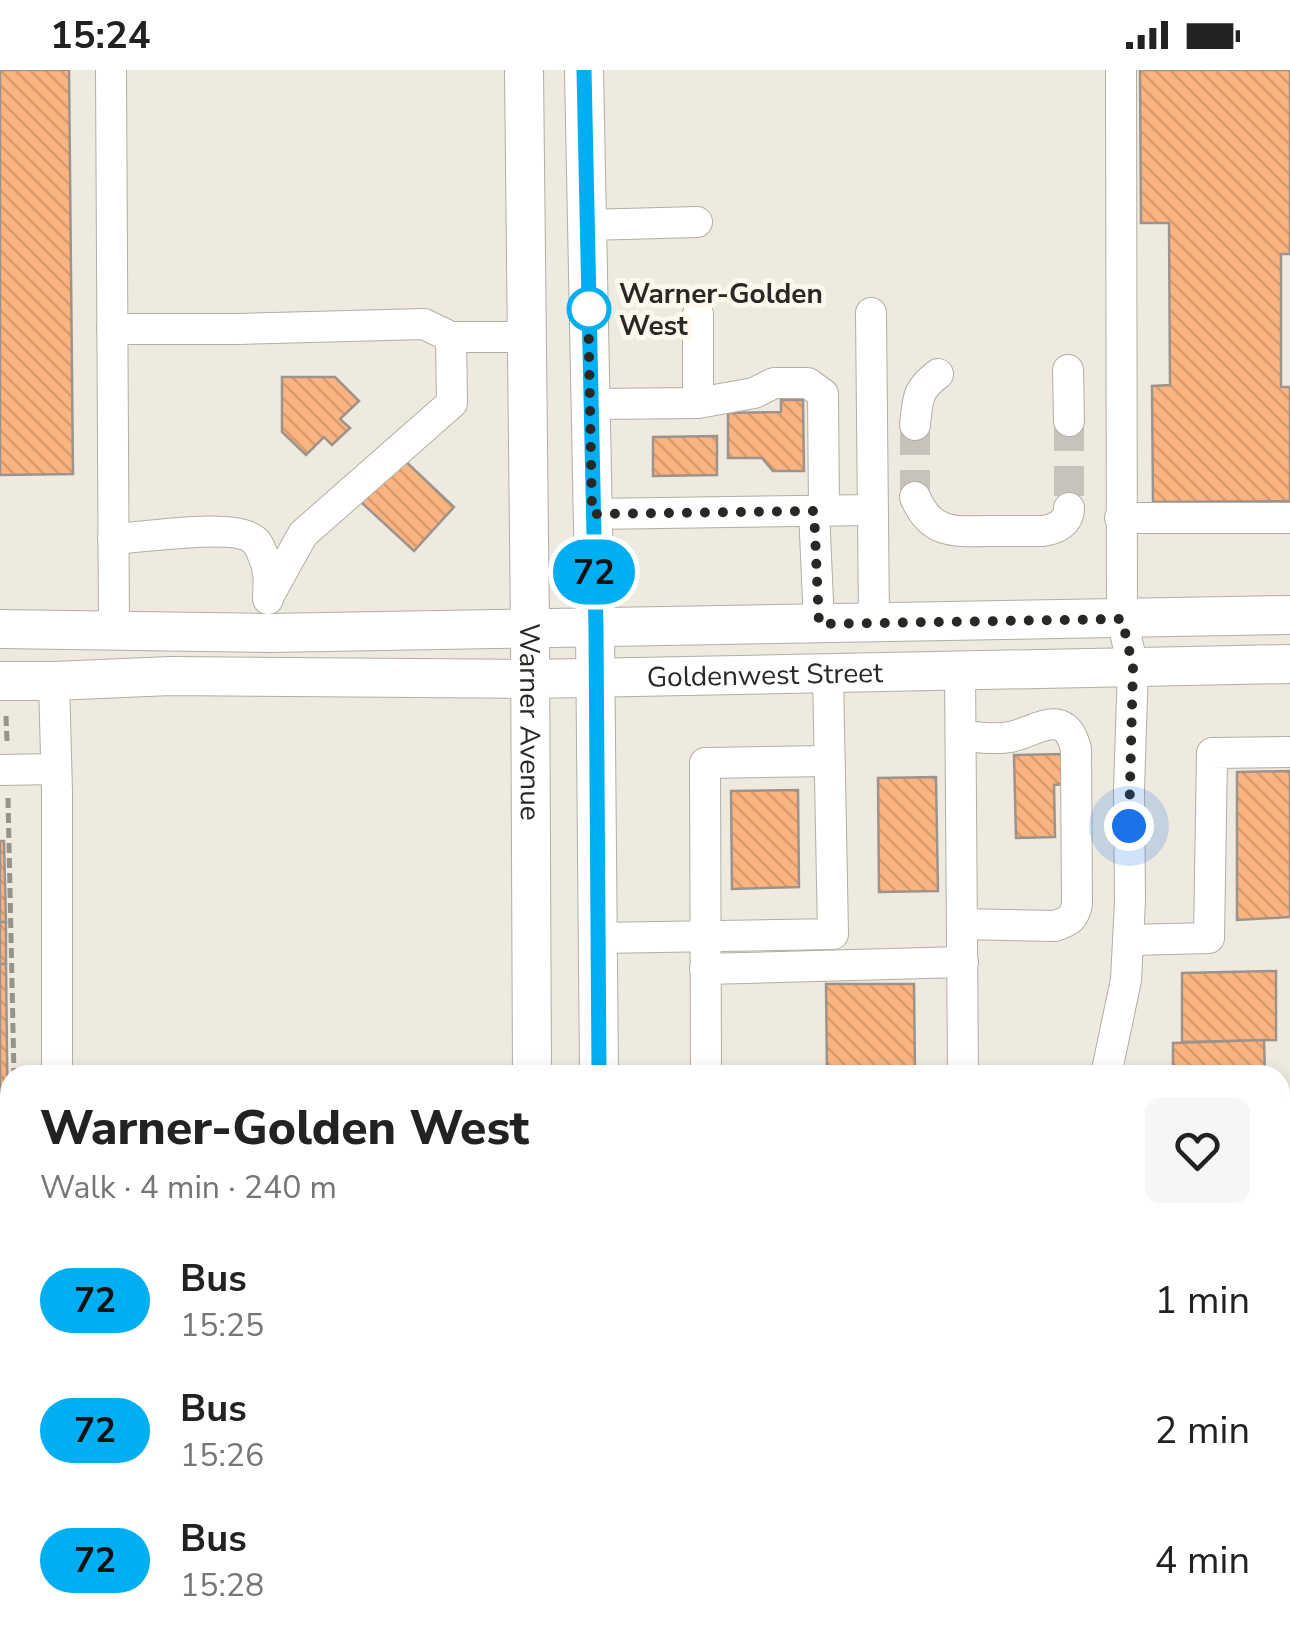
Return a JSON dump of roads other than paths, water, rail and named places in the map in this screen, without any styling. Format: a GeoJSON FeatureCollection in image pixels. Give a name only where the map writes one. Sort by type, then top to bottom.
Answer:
{"type":"FeatureCollection","features":[{"type":"Feature","properties":{"kind":"main road","name":"Warner Avenue"},"geometry":{"type":"LineString","coordinates":[[524,70],[532,1065]]}},
{"type":"Feature","properties":{"kind":"main road"},"geometry":{"type":"LineString","coordinates":[[584,70],[596,628],[599,1065]]}},
{"type":"Feature","properties":{"kind":"main road","name":"Goldenwest Street"},"geometry":{"type":"LineString","coordinates":[[0,629],[114,630],[268,615],[530,630],[1290,614]]}},
{"type":"Feature","properties":{"kind":"main road","name":"Goldenwest Street"},"geometry":{"type":"LineString","coordinates":[[3,698],[54,681],[170,676],[530,679],[1290,664]]}},
{"type":"Feature","properties":{"kind":"lane"},"geometry":{"type":"LineString","coordinates":[[111,70],[114,630]]}},
{"type":"Feature","properties":{"kind":"lane"},"geometry":{"type":"LineString","coordinates":[[1108,1065],[1126,980],[1133,667],[1122,619],[1121,70]]}},
{"type":"Feature","properties":{"kind":"lane"},"geometry":{"type":"LineString","coordinates":[[587,225],[697,222]]}},
{"type":"Feature","properties":{"kind":"lane"},"geometry":{"type":"LineString","coordinates":[[870,313],[874,622]]}},
{"type":"Feature","properties":{"kind":"lane"},"geometry":{"type":"LineString","coordinates":[[698,314],[698,403]]}},
{"type":"Feature","properties":{"kind":"lane"},"geometry":{"type":"LineString","coordinates":[[112,330],[424,324],[451,337],[526,337]]}},
{"type":"Feature","properties":{"kind":"lane"},"geometry":{"type":"LineString","coordinates":[[268,615],[303,534],[452,403],[451,337]]}},
{"type":"Feature","properties":{"kind":"lane"},"geometry":{"type":"LineString","coordinates":[[1068,370],[1069,421]]}},
{"type":"Feature","properties":{"kind":"lane"},"geometry":{"type":"LineString","coordinates":[[914,425],[918,396],[923,386],[938,374]]}},
{"type":"Feature","properties":{"kind":"lane"},"geometry":{"type":"LineString","coordinates":[[590,404],[698,403],[754,393],[774,384],[808,383],[823,394],[819,624]]}},
{"type":"Feature","properties":{"kind":"lane"},"geometry":{"type":"LineString","coordinates":[[915,497],[922,513],[950,532],[1043,531],[1062,524],[1069,508]]}},
{"type":"Feature","properties":{"kind":"lane"},"geometry":{"type":"LineString","coordinates":[[592,514],[872,510]]}},
{"type":"Feature","properties":{"kind":"lane"},"geometry":{"type":"LineString","coordinates":[[1120,518],[1290,518]]}},
{"type":"Feature","properties":{"kind":"lane"},"geometry":{"type":"LineString","coordinates":[[113,539],[168,533],[240,533],[256,540],[270,570],[268,615]]}},
{"type":"Feature","properties":{"kind":"lane"},"geometry":{"type":"LineString","coordinates":[[960,670],[963,1065]]}},
{"type":"Feature","properties":{"kind":"lane"},"geometry":{"type":"LineString","coordinates":[[598,938],[833,934],[828,673]]}},
{"type":"Feature","properties":{"kind":"lane"},"geometry":{"type":"LineString","coordinates":[[54,681],[57,1065]]}},
{"type":"Feature","properties":{"kind":"lane"},"geometry":{"type":"LineString","coordinates":[[960,736],[1010,737],[1042,724],[1054,725],[1072,734],[1076,749],[1074,916],[1055,926],[962,924]]}},
{"type":"Feature","properties":{"kind":"lane"},"geometry":{"type":"LineString","coordinates":[[1128,940],[1209,938],[1212,753],[1290,752]]}},
{"type":"Feature","properties":{"kind":"lane"},"geometry":{"type":"LineString","coordinates":[[706,1065],[704,763],[828,761]]}},
{"type":"Feature","properties":{"kind":"lane"},"geometry":{"type":"LineString","coordinates":[[4,770],[56,769]]}},
{"type":"Feature","properties":{"kind":"lane"},"geometry":{"type":"LineString","coordinates":[[705,969],[962,962]]}},
{"type":"Feature","properties":{"kind":"tunnel"},"geometry":{"type":"LineString","coordinates":[[1069,421],[1069,508]]}},
{"type":"Feature","properties":{"kind":"tunnel"},"geometry":{"type":"LineString","coordinates":[[915,425],[915,497]]}},
{"type":"Feature","properties":{"kind":"place","name":"Warner-Golden West"},"geometry":{"type":"Point","coordinates":[589,309]}}]}
